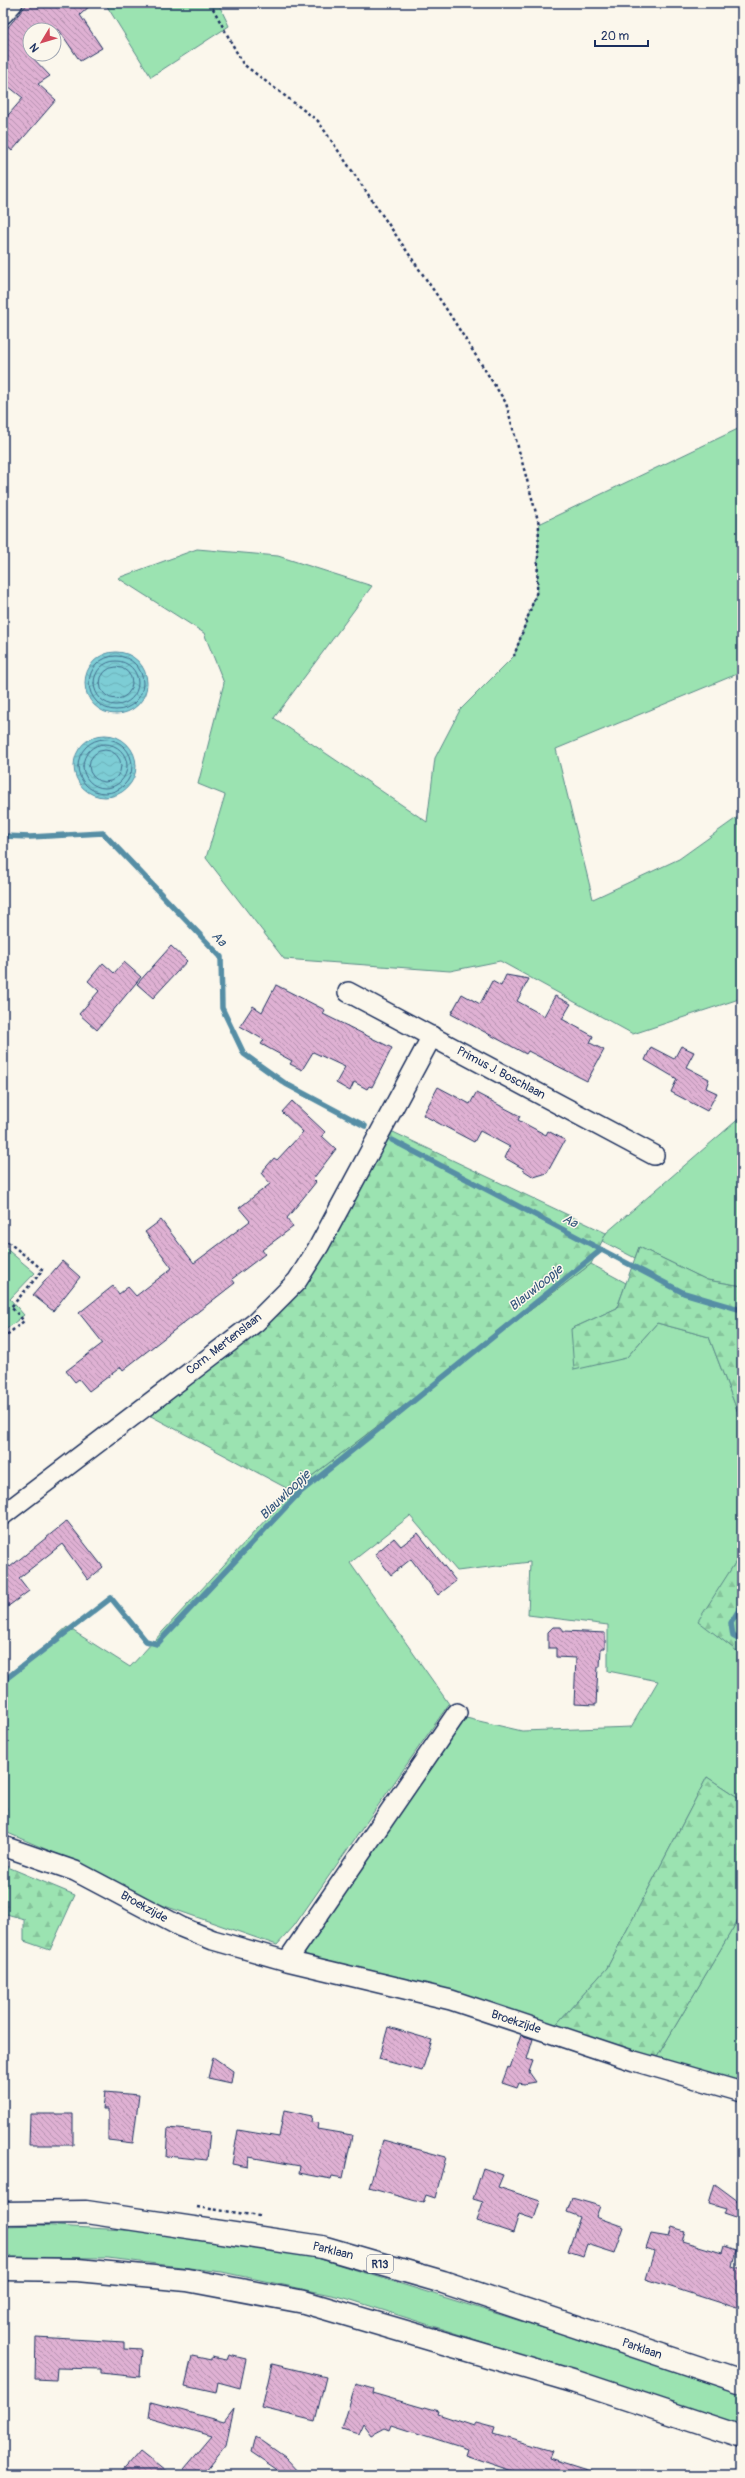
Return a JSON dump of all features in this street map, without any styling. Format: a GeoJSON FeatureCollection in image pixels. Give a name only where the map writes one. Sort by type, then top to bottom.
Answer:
{"type":"FeatureCollection","features":[{"type":"Feature","properties":{"kind":"main road","name":"Parklaan"},"geometry":{"type":"LineString","coordinates":[[3,2212],[86,2212],[322,2247],[443,2282],[742,2382]]}},
{"type":"Feature","properties":{"kind":"main road"},"geometry":{"type":"LineString","coordinates":[[3,2269],[77,2270],[187,2280],[304,2302],[576,2382],[742,2437]]}},
{"type":"Feature","properties":{"kind":"street"},"geometry":{"type":"LineString","coordinates":[[3,14],[13,3]]}},
{"type":"Feature","properties":{"kind":"street","name":"Primus J. Boschlaan"},"geometry":{"type":"LineString","coordinates":[[348,992],[654,1155]]}},
{"type":"Feature","properties":{"kind":"street","name":"Corn. Mertenslaan"},"geometry":{"type":"LineString","coordinates":[[3,1515],[256,1322],[297,1281],[319,1246],[432,1036]]}},
{"type":"Feature","properties":{"kind":"street"},"geometry":{"type":"LineString","coordinates":[[287,1961],[457,1713]]}},
{"type":"Feature","properties":{"kind":"street","name":"Broekzijde"},"geometry":{"type":"LineString","coordinates":[[3,1846],[75,1871],[181,1927],[213,1940],[287,1961],[451,2000],[634,2061],[742,2092]]}},
{"type":"Feature","properties":{"kind":"path"},"geometry":{"type":"LineString","coordinates":[[210,3],[243,64],[318,121],[446,307],[506,403],[539,524],[537,591],[514,656]]}},
{"type":"Feature","properties":{"kind":"path"},"geometry":{"type":"LineString","coordinates":[[3,1238],[43,1270],[11,1307],[24,1320],[3,1338]]}},
{"type":"Feature","properties":{"kind":"green space"},"geometry":{"type":"Polygon","coordinates":[[[105,3],[218,3],[229,26],[151,77],[105,3]]]}},
{"type":"Feature","properties":{"kind":"green space"},"geometry":{"type":"Polygon","coordinates":[[[742,427],[742,672],[556,749],[593,899],[679,859],[742,814],[742,998],[633,1034],[500,961],[450,971],[284,959],[206,858],[225,795],[198,784],[224,683],[204,633],[118,578],[197,549],[278,556],[372,586],[274,718],[427,822],[435,758],[460,710],[514,656],[537,591],[539,524],[742,427]]]}},
{"type":"Feature","properties":{"kind":"green space"},"geometry":{"type":"Polygon","coordinates":[[[742,1116],[742,1286],[707,1280],[639,1247],[635,1258],[602,1241],[606,1233],[742,1116]]]}},
{"type":"Feature","properties":{"kind":"green space"},"geometry":{"type":"Polygon","coordinates":[[[391,1131],[606,1233],[591,1264],[292,1491],[149,1415],[260,1329],[391,1131]]]}},
{"type":"Feature","properties":{"kind":"green space"},"geometry":{"type":"Polygon","coordinates":[[[3,1246],[35,1273],[10,1299],[24,1315],[3,1332],[3,1246]]]}},
{"type":"Feature","properties":{"kind":"green space"},"geometry":{"type":"Polygon","coordinates":[[[639,1247],[707,1280],[742,1286],[742,1423],[709,1337],[657,1323],[626,1358],[574,1370],[571,1329],[617,1308],[639,1247]]]}},
{"type":"Feature","properties":{"kind":"green space"},"geometry":{"type":"Polygon","coordinates":[[[591,1264],[626,1283],[617,1308],[571,1329],[626,1358],[657,1323],[709,1337],[742,1423],[742,1552],[699,1621],[742,1655],[742,1800],[707,1777],[607,1968],[552,2029],[454,1994],[300,1954],[466,1718],[522,1731],[631,1727],[658,1681],[608,1671],[608,1625],[528,1615],[530,1562],[457,1571],[410,1516],[350,1563],[449,1704],[294,1926],[277,1945],[156,1903],[85,1866],[3,1831],[3,1815],[7,1808],[3,1804],[3,1683],[67,1627],[130,1667],[292,1491],[591,1264]]]}},
{"type":"Feature","properties":{"kind":"green space"},"geometry":{"type":"Polygon","coordinates":[[[742,1552],[742,1655],[698,1621],[742,1552]]]}},
{"type":"Feature","properties":{"kind":"green space"},"geometry":{"type":"Polygon","coordinates":[[[707,1777],[742,1800],[742,1913],[657,2057],[552,2029],[607,1968],[707,1777]]]}},
{"type":"Feature","properties":{"kind":"green space"},"geometry":{"type":"Polygon","coordinates":[[[3,1865],[75,1895],[50,1950],[24,1941],[24,1919],[3,1913],[3,1865]]]}},
{"type":"Feature","properties":{"kind":"green space"},"geometry":{"type":"Polygon","coordinates":[[[742,1913],[742,2084],[657,2057],[742,1913]]]}},
{"type":"Feature","properties":{"kind":"green space"},"geometry":{"type":"Polygon","coordinates":[[[38,2225],[142,2231],[311,2256],[569,2336],[742,2394],[742,2425],[345,2298],[222,2272],[108,2258],[3,2257],[3,2226],[38,2225]]]}},
{"type":"Feature","properties":{"kind":"water"},"geometry":{"type":"Polygon","coordinates":[[[110,652],[122,652],[138,661],[145,671],[147,683],[145,695],[138,705],[122,714],[110,714],[99,709],[90,700],[85,689],[85,677],[90,666],[99,657],[110,652]]]}},
{"type":"Feature","properties":{"kind":"water"},"geometry":{"type":"Polygon","coordinates":[[[99,735],[111,735],[127,744],[134,754],[136,766],[134,778],[127,788],[111,797],[99,797],[88,792],[79,783],[74,772],[74,760],[79,749],[88,740],[99,735]]]}},
{"type":"Feature","properties":{"kind":"building"},"geometry":{"type":"Polygon","coordinates":[[[28,3],[93,3],[80,15],[102,48],[80,61],[62,34],[62,22],[22,22],[22,62],[37,62],[50,76],[38,84],[56,100],[12,151],[3,143],[3,121],[23,98],[3,82],[3,33],[28,3]]]}},
{"type":"Feature","properties":{"kind":"building"},"geometry":{"type":"Polygon","coordinates":[[[171,946],[187,961],[153,998],[137,984],[171,946]]]}},
{"type":"Feature","properties":{"kind":"building"},"geometry":{"type":"Polygon","coordinates":[[[124,962],[141,977],[97,1030],[79,1014],[99,991],[88,981],[103,963],[114,973],[124,962]]]}},
{"type":"Feature","properties":{"kind":"building"},"geometry":{"type":"Polygon","coordinates":[[[506,975],[529,979],[517,1001],[544,1016],[555,996],[571,1004],[562,1019],[593,1036],[590,1043],[604,1050],[587,1081],[528,1051],[526,1054],[451,1014],[462,994],[480,1004],[492,981],[501,986],[506,975]]]}},
{"type":"Feature","properties":{"kind":"building"},"geometry":{"type":"Polygon","coordinates":[[[276,985],[325,1010],[323,1014],[392,1048],[372,1087],[369,1086],[367,1089],[354,1082],[350,1091],[336,1083],[345,1067],[313,1052],[302,1070],[290,1064],[292,1061],[261,1044],[264,1040],[240,1026],[253,1006],[262,1012],[276,985]]]}},
{"type":"Feature","properties":{"kind":"building"},"geometry":{"type":"Polygon","coordinates":[[[681,1046],[694,1052],[686,1067],[709,1079],[706,1088],[717,1093],[707,1111],[671,1092],[677,1079],[645,1060],[651,1047],[674,1059],[681,1046]]]}},
{"type":"Feature","properties":{"kind":"building"},"geometry":{"type":"Polygon","coordinates":[[[438,1087],[470,1104],[476,1093],[520,1116],[518,1120],[546,1135],[548,1131],[565,1140],[547,1173],[534,1177],[523,1170],[524,1169],[505,1158],[510,1147],[480,1131],[474,1142],[423,1115],[438,1087]]]}},
{"type":"Feature","properties":{"kind":"building"},"geometry":{"type":"Polygon","coordinates":[[[292,1101],[325,1132],[322,1136],[336,1149],[313,1179],[316,1182],[287,1218],[293,1227],[262,1250],[265,1254],[232,1279],[235,1283],[123,1370],[121,1367],[89,1391],[79,1379],[75,1382],[66,1371],[103,1343],[79,1313],[113,1286],[119,1294],[128,1287],[136,1296],[172,1268],[145,1232],[161,1220],[194,1263],[250,1221],[239,1208],[270,1184],[261,1173],[274,1158],[277,1160],[303,1132],[282,1112],[292,1101]]]}},
{"type":"Feature","properties":{"kind":"building"},"geometry":{"type":"Polygon","coordinates":[[[62,1261],[80,1277],[53,1311],[33,1295],[62,1261]]]}},
{"type":"Feature","properties":{"kind":"building"},"geometry":{"type":"Polygon","coordinates":[[[67,1521],[103,1567],[88,1580],[62,1544],[19,1578],[29,1591],[3,1610],[3,1558],[10,1567],[67,1521]]]}},
{"type":"Feature","properties":{"kind":"building"},"geometry":{"type":"Polygon","coordinates":[[[418,1533],[456,1581],[438,1595],[411,1559],[391,1575],[375,1554],[394,1538],[401,1546],[418,1533]]]}},
{"type":"Feature","properties":{"kind":"building"},"geometry":{"type":"Polygon","coordinates":[[[553,1627],[561,1627],[564,1631],[605,1633],[605,1648],[601,1648],[600,1667],[598,1667],[596,1705],[574,1704],[576,1658],[556,1657],[556,1648],[548,1648],[548,1632],[553,1627]]]}},
{"type":"Feature","properties":{"kind":"building"},"geometry":{"type":"Polygon","coordinates":[[[388,2027],[432,2040],[422,2071],[379,2059],[388,2027]]]}},
{"type":"Feature","properties":{"kind":"building"},"geometry":{"type":"Polygon","coordinates":[[[521,2035],[533,2039],[527,2059],[533,2061],[529,2072],[536,2082],[524,2084],[519,2083],[517,2088],[502,2083],[508,2067],[510,2068],[521,2035]]]}},
{"type":"Feature","properties":{"kind":"building"},"geometry":{"type":"Polygon","coordinates":[[[213,2057],[233,2071],[231,2083],[208,2078],[213,2057]]]}},
{"type":"Feature","properties":{"kind":"building"},"geometry":{"type":"Polygon","coordinates":[[[105,2092],[139,2095],[133,2143],[108,2140],[108,2109],[103,2109],[105,2092]]]}},
{"type":"Feature","properties":{"kind":"building"},"geometry":{"type":"Polygon","coordinates":[[[284,2110],[312,2116],[311,2122],[318,2123],[317,2129],[352,2135],[343,2178],[332,2176],[331,2179],[299,2173],[300,2166],[249,2157],[248,2167],[232,2164],[238,2130],[279,2137],[284,2110]]]}},
{"type":"Feature","properties":{"kind":"building"},"geometry":{"type":"Polygon","coordinates":[[[30,2114],[73,2114],[73,2145],[29,2145],[30,2114]]]}},
{"type":"Feature","properties":{"kind":"building"},"geometry":{"type":"Polygon","coordinates":[[[168,2128],[210,2132],[207,2160],[166,2156],[168,2128]]]}},
{"type":"Feature","properties":{"kind":"building"},"geometry":{"type":"Polygon","coordinates":[[[383,2140],[446,2157],[435,2198],[426,2195],[423,2203],[369,2188],[383,2140]]]}},
{"type":"Feature","properties":{"kind":"building"},"geometry":{"type":"Polygon","coordinates":[[[483,2168],[503,2175],[498,2187],[540,2201],[534,2219],[519,2214],[513,2233],[477,2221],[483,2202],[473,2199],[483,2168]]]}},
{"type":"Feature","properties":{"kind":"building"},"geometry":{"type":"Polygon","coordinates":[[[715,2184],[742,2204],[742,2220],[724,2214],[726,2209],[709,2204],[715,2184]]]}},
{"type":"Feature","properties":{"kind":"building"},"geometry":{"type":"Polygon","coordinates":[[[572,2198],[600,2206],[596,2217],[624,2227],[615,2253],[587,2244],[583,2256],[568,2251],[580,2217],[567,2212],[572,2198]]]}},
{"type":"Feature","properties":{"kind":"building"},"geometry":{"type":"Polygon","coordinates":[[[672,2227],[685,2231],[682,2241],[722,2253],[724,2246],[737,2250],[733,2267],[742,2270],[742,2310],[646,2279],[654,2252],[646,2249],[651,2234],[669,2237],[672,2227]]]}},
{"type":"Feature","properties":{"kind":"building"},"geometry":{"type":"Polygon","coordinates":[[[36,2337],[124,2342],[124,2349],[142,2350],[140,2377],[101,2373],[101,2369],[57,2368],[56,2380],[35,2379],[36,2337]]]}},
{"type":"Feature","properties":{"kind":"building"},"geometry":{"type":"Polygon","coordinates":[[[229,2355],[246,2359],[240,2388],[218,2382],[216,2393],[185,2386],[192,2356],[211,2360],[211,2357],[227,2360],[229,2355]]]}},
{"type":"Feature","properties":{"kind":"building"},"geometry":{"type":"Polygon","coordinates":[[[272,2364],[326,2377],[315,2421],[262,2408],[272,2364]]]}},
{"type":"Feature","properties":{"kind":"building"},"geometry":{"type":"Polygon","coordinates":[[[356,2384],[373,2389],[372,2393],[439,2411],[438,2414],[474,2426],[476,2423],[495,2428],[493,2434],[552,2451],[549,2458],[593,2472],[593,2475],[524,2475],[465,2455],[467,2449],[392,2425],[390,2430],[385,2428],[372,2435],[363,2423],[358,2434],[342,2429],[356,2384]]]}},
{"type":"Feature","properties":{"kind":"building"},"geometry":{"type":"Polygon","coordinates":[[[151,2402],[224,2422],[234,2409],[226,2445],[202,2475],[179,2475],[212,2436],[149,2418],[151,2402]]]}},
{"type":"Feature","properties":{"kind":"building"},"geometry":{"type":"Polygon","coordinates":[[[255,2436],[285,2457],[302,2475],[285,2475],[251,2452],[255,2436]]]}},
{"type":"Feature","properties":{"kind":"building"},"geometry":{"type":"Polygon","coordinates":[[[140,2451],[170,2475],[119,2475],[140,2451]]]}},
{"type":"Feature","properties":{"kind":"waterway","name":"Aa"},"geometry":{"type":"LineString","coordinates":[[3,836],[30,837],[103,833],[221,957],[222,1008],[244,1054],[286,1084],[365,1126]]}},
{"type":"Feature","properties":{"kind":"waterway","name":"Aa"},"geometry":{"type":"LineString","coordinates":[[392,1140],[684,1293],[742,1310]]}},
{"type":"Feature","properties":{"kind":"waterway","name":"Blauwloopje"},"geometry":{"type":"LineString","coordinates":[[3,1681],[111,1598],[146,1641],[157,1644],[298,1494],[601,1250]]}},
{"type":"Feature","properties":{"kind":"waterway"},"geometry":{"type":"LineString","coordinates":[[742,1605],[731,1623],[733,1636],[742,1641]]}}]}
